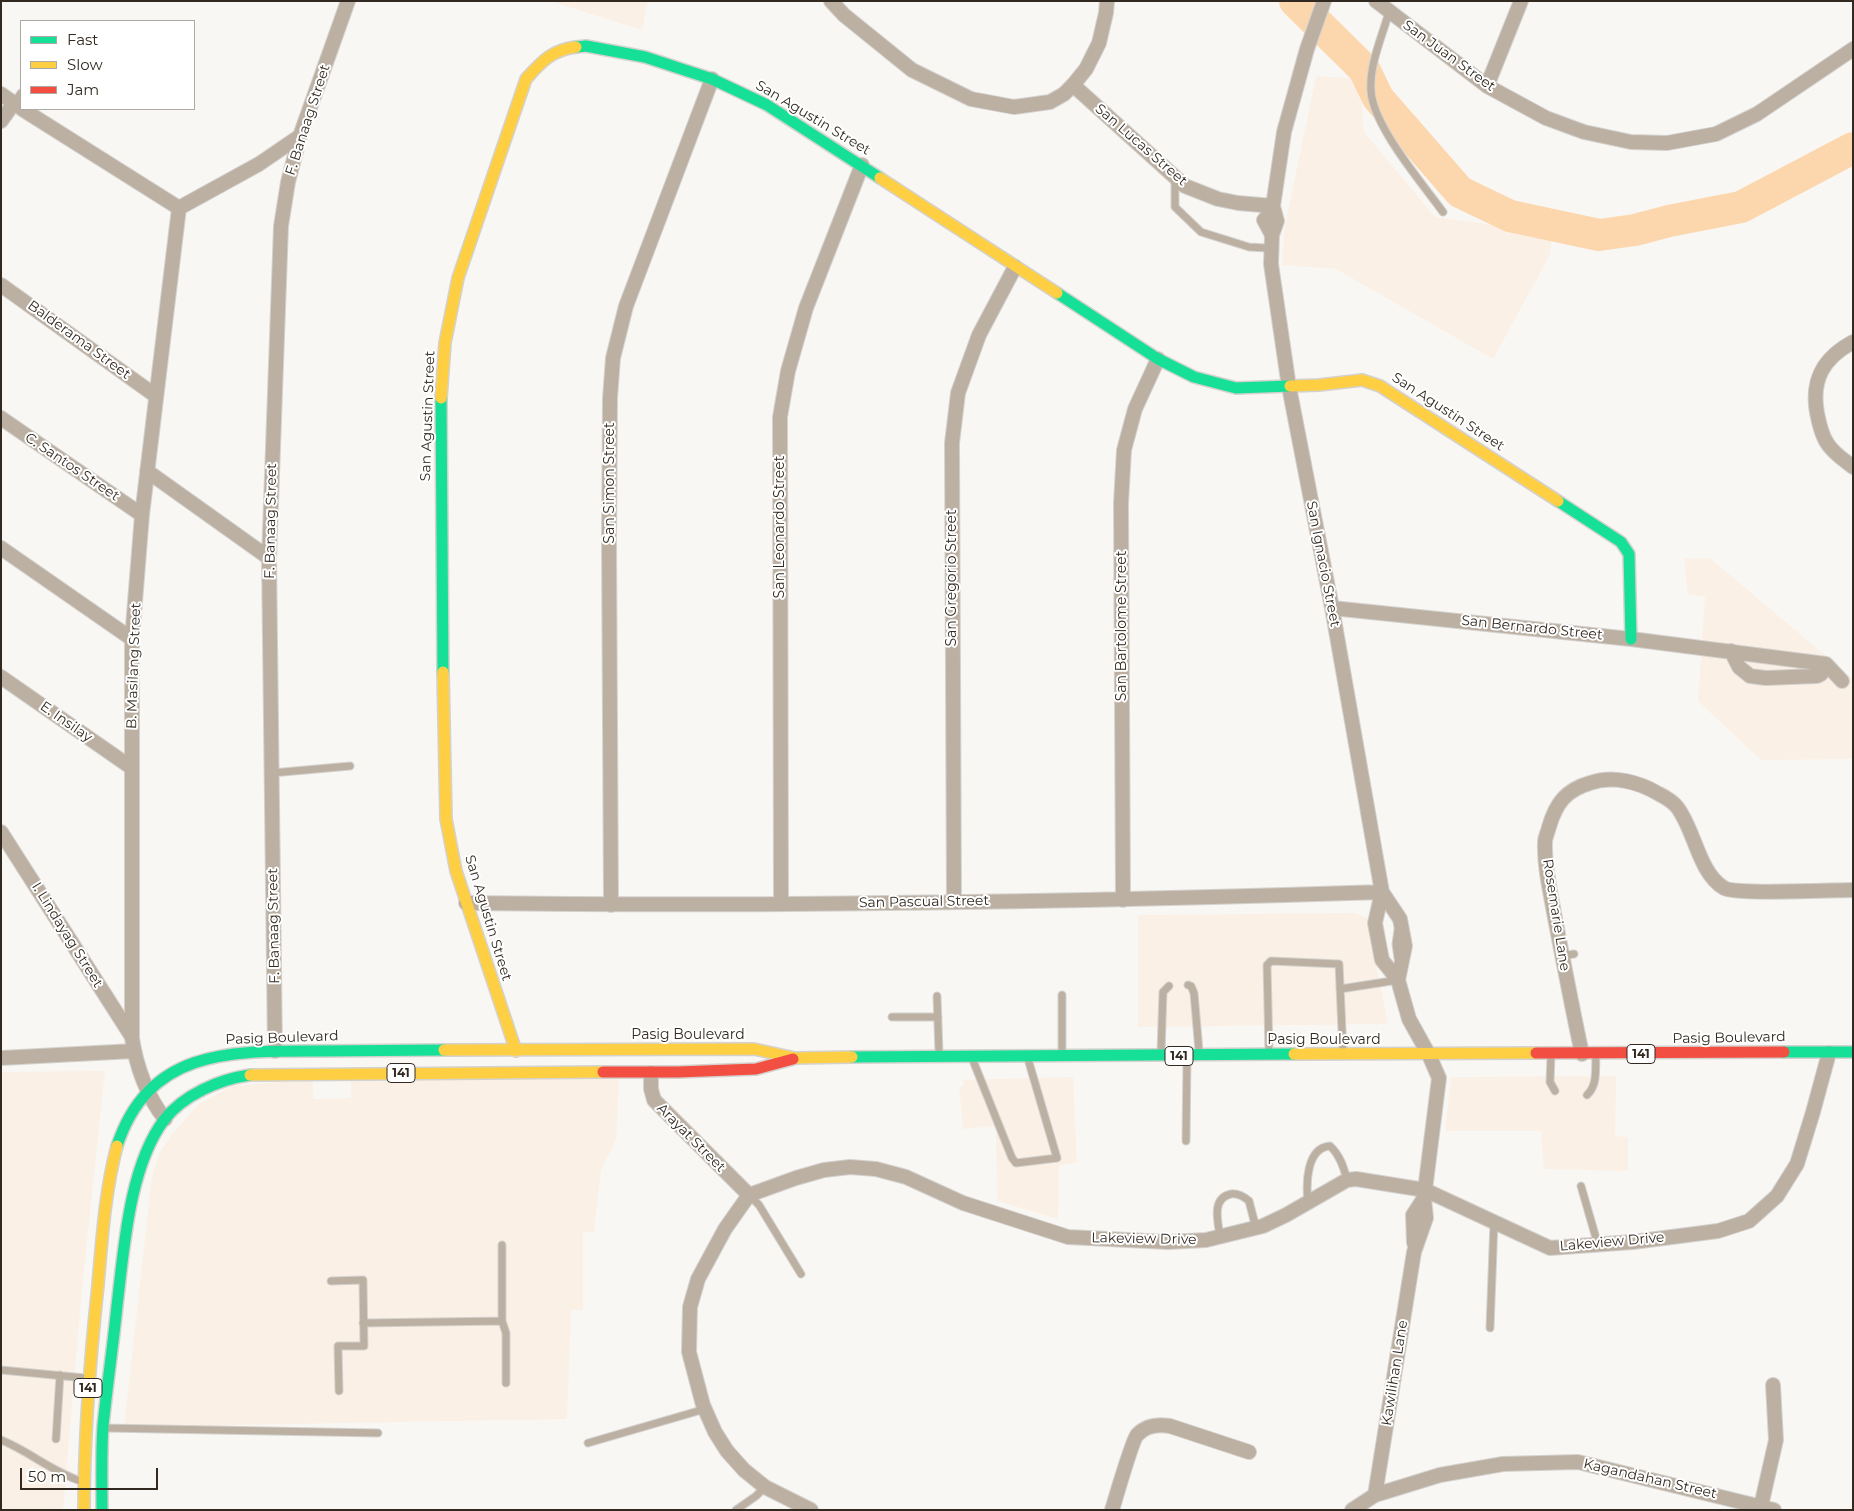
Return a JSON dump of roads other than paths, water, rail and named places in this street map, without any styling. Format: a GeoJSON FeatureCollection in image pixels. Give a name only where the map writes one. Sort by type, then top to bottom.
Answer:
{"type":"FeatureCollection","features":[{"type":"Feature","properties":{"kind":"main road","name":"San Agustin Street"},"geometry":{"type":"LineString","coordinates":[[516,1051],[456,871],[446,819],[440,408],[445,343],[458,278],[526,79],[542,61],[561,48],[586,46],[645,57],[712,79],[767,104],[862,165],[1015,268],[1158,359],[1194,377],[1236,388],[1289,387],[1362,380],[1380,386],[1621,542],[1629,554],[1631,638]]}},
{"type":"Feature","properties":{"kind":"main road","name":"Pasig Boulevard"},"geometry":{"type":"LineString","coordinates":[[84,1510],[88,1378],[109,1189],[118,1146],[130,1116],[149,1092],[165,1076],[182,1067],[217,1056],[275,1051],[754,1049],[795,1058],[1596,1055],[1853,1052]]}},
{"type":"Feature","properties":{"kind":"main road","name":"Pasig Boulevard"},"geometry":{"type":"LineString","coordinates":[[102,1510],[103,1428],[121,1273],[133,1195],[142,1165],[154,1136],[165,1119],[178,1105],[224,1081],[248,1075],[651,1072],[756,1069],[795,1058]]}},
{"type":"Feature","properties":{"kind":"street","name":"F. Banaag Street"},"geometry":{"type":"LineString","coordinates":[[275,1051],[269,558],[281,226],[288,182],[300,136],[348,1]]}},
{"type":"Feature","properties":{"kind":"street"},"geometry":{"type":"LineString","coordinates":[[831,1],[844,15],[912,70],[971,99],[1014,106],[1050,102],[1064,94],[1073,85],[1086,69],[1099,43],[1107,1]]}},
{"type":"Feature","properties":{"kind":"street","name":"San Juan Street"},"geometry":{"type":"LineString","coordinates":[[1376,1],[1487,86],[1546,118],[1584,132],[1631,142],[1667,143],[1716,134],[1757,114],[1853,49]]}},
{"type":"Feature","properties":{"kind":"street"},"geometry":{"type":"LineString","coordinates":[[1487,86],[1520,1]]}},
{"type":"Feature","properties":{"kind":"street","name":"San Ignacio Street"},"geometry":{"type":"LineString","coordinates":[[1322,7],[1306,49],[1284,132],[1273,207],[1264,220],[1270,239],[1271,264],[1289,387],[1332,608],[1382,892],[1375,923],[1382,960],[1400,976]]}},
{"type":"Feature","properties":{"kind":"street","name":"San Simon Street"},"geometry":{"type":"LineString","coordinates":[[611,905],[609,542],[610,398],[613,358],[626,306],[712,79]]}},
{"type":"Feature","properties":{"kind":"street","name":"San Lucas Street"},"geometry":{"type":"LineString","coordinates":[[1073,85],[1185,186],[1218,199],[1273,207]]}},
{"type":"Feature","properties":{"kind":"street"},"geometry":{"type":"LineString","coordinates":[[1,94],[20,103],[1,121]]}},
{"type":"Feature","properties":{"kind":"street"},"geometry":{"type":"LineString","coordinates":[[31,110],[179,208],[259,164],[300,136]]}},
{"type":"Feature","properties":{"kind":"street","name":"San Leonardo Street"},"geometry":{"type":"LineString","coordinates":[[781,904],[780,417],[788,371],[806,308],[862,165]]}},
{"type":"Feature","properties":{"kind":"street","name":"B. Masilang Street"},"geometry":{"type":"LineString","coordinates":[[165,1119],[156,1108],[149,1092],[133,1045],[132,638],[142,515],[179,208]]}},
{"type":"Feature","properties":{"kind":"street","name":"San Gregorio Street"},"geometry":{"type":"LineString","coordinates":[[954,902],[952,443],[958,393],[979,335],[1015,268]]}},
{"type":"Feature","properties":{"kind":"street","name":"Balderama Street"},"geometry":{"type":"LineString","coordinates":[[1,285],[156,396]]}},
{"type":"Feature","properties":{"kind":"street"},"geometry":{"type":"LineString","coordinates":[[1853,342],[1836,353],[1826,363],[1820,372],[1816,386],[1816,407],[1819,424],[1827,443],[1853,467]]}},
{"type":"Feature","properties":{"kind":"street","name":"San Bartolome Street"},"geometry":{"type":"LineString","coordinates":[[1123,900],[1122,494],[1124,450],[1133,418],[1158,359]]}},
{"type":"Feature","properties":{"kind":"street","name":"C. Santos Street"},"geometry":{"type":"LineString","coordinates":[[1,418],[142,515]]}},
{"type":"Feature","properties":{"kind":"street"},"geometry":{"type":"LineString","coordinates":[[147,471],[269,558]]}},
{"type":"Feature","properties":{"kind":"street"},"geometry":{"type":"LineString","coordinates":[[1,548],[132,638]]}},
{"type":"Feature","properties":{"kind":"street","name":"San Bernardo Street"},"geometry":{"type":"LineString","coordinates":[[1332,608],[1631,638],[1826,664]]}},
{"type":"Feature","properties":{"kind":"street"},"geometry":{"type":"LineString","coordinates":[[1731,651],[1742,671],[1754,677],[1810,677],[1821,674],[1826,664],[1842,681]]}},
{"type":"Feature","properties":{"kind":"street","name":"E. Insilay"},"geometry":{"type":"LineString","coordinates":[[1,677],[132,768]]}},
{"type":"Feature","properties":{"kind":"street","name":"Rosemarie Lane"},"geometry":{"type":"LineString","coordinates":[[1582,1054],[1568,955],[1548,879],[1545,841],[1554,810],[1565,796],[1578,787],[1596,781],[1618,780],[1642,784],[1676,806],[1685,820],[1699,854],[1715,881],[1726,889],[1748,891],[1853,890]]}},
{"type":"Feature","properties":{"kind":"street","name":"I. Lindayag Street"},"geometry":{"type":"LineString","coordinates":[[1,832],[133,1045]]}},
{"type":"Feature","properties":{"kind":"street","name":"San Ignacio Street"},"geometry":{"type":"LineString","coordinates":[[1382,892],[1400,919],[1405,946],[1400,976],[1409,1019],[1429,1055]]}},
{"type":"Feature","properties":{"kind":"street","name":"San Pascual Street"},"geometry":{"type":"LineString","coordinates":[[466,903],[611,905],[1123,900],[1382,892]]}},
{"type":"Feature","properties":{"kind":"street"},"geometry":{"type":"LineString","coordinates":[[2,1057],[133,1045]]}},
{"type":"Feature","properties":{"kind":"street","name":"Lakeview Drive"},"geometry":{"type":"LineString","coordinates":[[749,1196],[796,1178],[824,1170],[850,1166],[876,1169],[906,1177],[963,1203],[1068,1238],[1168,1242],[1206,1240],[1256,1228],[1286,1215],[1347,1180],[1356,1179],[1425,1194],[1494,1222],[1550,1248],[1633,1242],[1718,1231],[1749,1221],[1778,1196],[1796,1164],[1813,1112],[1829,1052]]}},
{"type":"Feature","properties":{"kind":"street","name":"Kawilihan Lane"},"geometry":{"type":"LineString","coordinates":[[1375,1495],[1414,1252],[1413,1215],[1425,1194],[1439,1078],[1429,1055]]}},
{"type":"Feature","properties":{"kind":"street","name":"Arayat Street"},"geometry":{"type":"LineString","coordinates":[[651,1072],[651,1089],[654,1100],[749,1196]]}},
{"type":"Feature","properties":{"kind":"street"},"geometry":{"type":"LineString","coordinates":[[749,1196],[725,1229],[698,1279],[690,1307],[689,1352],[705,1409],[715,1432],[727,1452],[744,1470],[765,1487],[811,1510]]}},
{"type":"Feature","properties":{"kind":"street"},"geometry":{"type":"LineString","coordinates":[[1767,1508],[1776,1440],[1773,1385]]}},
{"type":"Feature","properties":{"kind":"street"},"geometry":{"type":"LineString","coordinates":[[1112,1510],[1136,1436],[1147,1428],[1161,1424],[1249,1452]]}},
{"type":"Feature","properties":{"kind":"street","name":"Kagandahan Street"},"geometry":{"type":"LineString","coordinates":[[1352,1510],[1375,1495],[1440,1475],[1503,1464],[1578,1462],[1767,1508]]}},
{"type":"Feature","properties":{"kind":"lane"},"geometry":{"type":"LineString","coordinates":[[1389,12],[1372,71],[1371,91],[1375,110],[1386,132],[1443,212]]}},
{"type":"Feature","properties":{"kind":"lane"},"geometry":{"type":"LineString","coordinates":[[1175,177],[1175,206],[1201,232],[1249,247],[1270,239]]}},
{"type":"Feature","properties":{"kind":"lane"},"geometry":{"type":"LineString","coordinates":[[272,773],[350,766]]}},
{"type":"Feature","properties":{"kind":"lane"},"geometry":{"type":"LineString","coordinates":[[1269,1055],[1267,965],[1269,962],[1338,963],[1340,968],[1343,1055]]}},
{"type":"Feature","properties":{"kind":"lane"},"geometry":{"type":"LineString","coordinates":[[1340,989],[1400,976]]}},
{"type":"Feature","properties":{"kind":"lane"},"geometry":{"type":"LineString","coordinates":[[1188,985],[1191,986],[1194,993],[1200,1056]]}},
{"type":"Feature","properties":{"kind":"lane"},"geometry":{"type":"LineString","coordinates":[[1161,1056],[1163,992],[1169,986]]}},
{"type":"Feature","properties":{"kind":"lane"},"geometry":{"type":"LineString","coordinates":[[937,996],[939,1056]]}},
{"type":"Feature","properties":{"kind":"lane"},"geometry":{"type":"LineString","coordinates":[[1062,996],[1062,1056]]}},
{"type":"Feature","properties":{"kind":"lane"},"geometry":{"type":"LineString","coordinates":[[892,1017],[938,1017]]}},
{"type":"Feature","properties":{"kind":"lane"},"geometry":{"type":"LineString","coordinates":[[1551,1055],[1550,1082],[1554,1091]]}},
{"type":"Feature","properties":{"kind":"lane"},"geometry":{"type":"LineString","coordinates":[[1587,1095],[1595,1082],[1596,1055]]}},
{"type":"Feature","properties":{"kind":"lane"},"geometry":{"type":"LineString","coordinates":[[971,1056],[1016,1164],[1057,1158],[1027,1056]]}},
{"type":"Feature","properties":{"kind":"lane"},"geometry":{"type":"LineString","coordinates":[[1186,1141],[1187,1056]]}},
{"type":"Feature","properties":{"kind":"lane"},"geometry":{"type":"LineString","coordinates":[[1308,1202],[1306,1187],[1312,1159],[1324,1147],[1330,1146],[1336,1151],[1344,1167],[1347,1180]]}},
{"type":"Feature","properties":{"kind":"lane"},"geometry":{"type":"LineString","coordinates":[[1581,1186],[1598,1245]]}},
{"type":"Feature","properties":{"kind":"lane"},"geometry":{"type":"LineString","coordinates":[[1220,1236],[1217,1209],[1219,1203],[1228,1195],[1239,1194],[1249,1201],[1256,1228]]}},
{"type":"Feature","properties":{"kind":"lane"},"geometry":{"type":"LineString","coordinates":[[749,1196],[759,1205],[801,1274]]}},
{"type":"Feature","properties":{"kind":"lane"},"geometry":{"type":"LineString","coordinates":[[1490,1328],[1494,1222]]}},
{"type":"Feature","properties":{"kind":"lane"},"geometry":{"type":"LineString","coordinates":[[502,1245],[502,1321],[506,1333],[506,1383]]}},
{"type":"Feature","properties":{"kind":"lane"},"geometry":{"type":"LineString","coordinates":[[331,1281],[363,1280],[364,1346],[338,1346],[339,1391]]}},
{"type":"Feature","properties":{"kind":"lane"},"geometry":{"type":"LineString","coordinates":[[364,1323],[502,1321]]}},
{"type":"Feature","properties":{"kind":"lane"},"geometry":{"type":"LineString","coordinates":[[1,1370],[88,1378]]}},
{"type":"Feature","properties":{"kind":"lane"},"geometry":{"type":"LineString","coordinates":[[56,1438],[60,1375]]}},
{"type":"Feature","properties":{"kind":"lane"},"geometry":{"type":"LineString","coordinates":[[588,1443],[705,1409]]}},
{"type":"Feature","properties":{"kind":"lane"},"geometry":{"type":"LineString","coordinates":[[85,1428],[378,1433]]}},
{"type":"Feature","properties":{"kind":"lane"},"geometry":{"type":"LineString","coordinates":[[1,1440],[68,1477],[84,1482],[101,1484]]}},
{"type":"Feature","properties":{"kind":"lane"},"geometry":{"type":"LineString","coordinates":[[736,1510],[765,1487]]}},
{"type":"Feature","properties":{"kind":"waterway"},"geometry":{"type":"LineString","coordinates":[[1295,1],[1364,69],[1378,98],[1460,192],[1510,216],[1599,235],[1635,230],[1669,221],[1741,207],[1853,148]]}}]}
